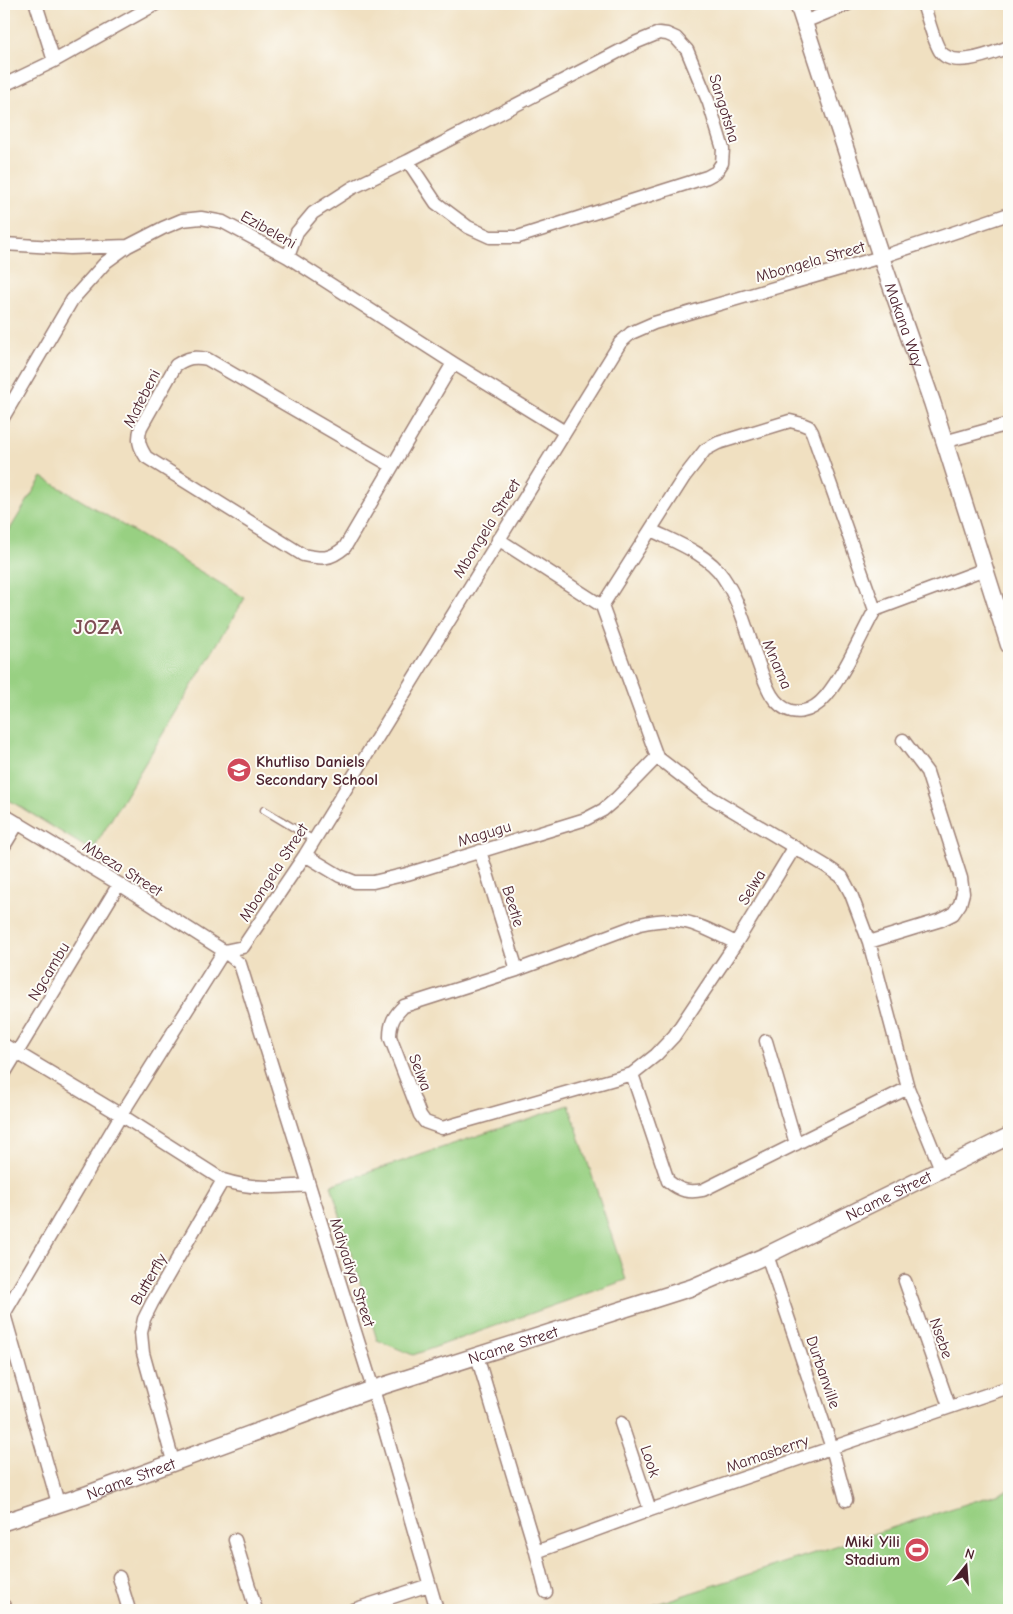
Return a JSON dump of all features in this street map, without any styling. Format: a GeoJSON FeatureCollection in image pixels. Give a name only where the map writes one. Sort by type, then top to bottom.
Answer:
{"type":"FeatureCollection","features":[{"type":"Feature","properties":{"kind":"street"},"geometry":{"type":"LineString","coordinates":[[36,4],[54,61]]}},
{"type":"Feature","properties":{"kind":"street"},"geometry":{"type":"LineString","coordinates":[[4,85],[54,61],[156,4]]}},
{"type":"Feature","properties":{"kind":"street","name":"Makana Way"},"geometry":{"type":"LineString","coordinates":[[798,4],[880,257],[944,442],[1009,645]]}},
{"type":"Feature","properties":{"kind":"street"},"geometry":{"type":"LineString","coordinates":[[804,22],[848,4]]}},
{"type":"Feature","properties":{"kind":"street"},"geometry":{"type":"LineString","coordinates":[[923,4],[940,50],[945,56],[962,60],[975,59],[1009,47]]}},
{"type":"Feature","properties":{"kind":"street","name":"Sangotsha"},"geometry":{"type":"LineString","coordinates":[[288,257],[298,232],[313,213],[352,188],[659,33],[676,38],[687,50],[709,104],[723,149],[722,163],[716,172],[707,177],[518,237],[490,237],[468,227],[436,203],[408,161]]}},
{"type":"Feature","properties":{"kind":"street","name":"Mbongela Street"},"geometry":{"type":"LineString","coordinates":[[224,951],[243,947],[305,855],[609,359],[620,343],[631,332],[654,323],[880,257],[1009,214]]}},
{"type":"Feature","properties":{"kind":"street","name":"Ezibeleni"},"geometry":{"type":"LineString","coordinates":[[4,416],[72,300],[106,262],[128,246],[162,228],[182,220],[201,218],[223,222],[288,257],[565,432]]}},
{"type":"Feature","properties":{"kind":"street"},"geometry":{"type":"LineString","coordinates":[[4,244],[70,248],[128,246]]}},
{"type":"Feature","properties":{"kind":"street","name":"Matebeni"},"geometry":{"type":"LineString","coordinates":[[392,466],[207,359],[196,356],[176,364],[141,427],[138,438],[139,447],[146,457],[303,555],[319,559],[335,556],[346,547],[454,363]]}},
{"type":"Feature","properties":{"kind":"street"},"geometry":{"type":"LineString","coordinates":[[602,606],[704,450],[718,443],[790,421],[802,424],[812,432],[875,610],[985,569]]}},
{"type":"Feature","properties":{"kind":"street"},"geometry":{"type":"LineString","coordinates":[[944,442],[1009,424]]}},
{"type":"Feature","properties":{"kind":"street","name":"Mnama"},"geometry":{"type":"LineString","coordinates":[[651,530],[694,552],[710,563],[723,576],[735,598],[764,680],[774,700],[788,711],[805,712],[816,706],[827,695],[838,679],[875,610]]}},
{"type":"Feature","properties":{"kind":"street"},"geometry":{"type":"LineString","coordinates":[[498,539],[602,606],[657,757],[705,794],[842,877],[851,894],[869,942],[908,1088],[941,1170]]}},
{"type":"Feature","properties":{"kind":"street"},"geometry":{"type":"LineString","coordinates":[[869,942],[941,920],[953,914],[960,904],[963,893],[961,878],[926,772],[903,740]]}},
{"type":"Feature","properties":{"kind":"street","name":"Magugu"},"geometry":{"type":"LineString","coordinates":[[305,855],[340,876],[355,882],[373,882],[407,874],[586,819],[603,810],[617,798],[657,757]]}},
{"type":"Feature","properties":{"kind":"street","name":"Mbeza Street"},"geometry":{"type":"LineString","coordinates":[[4,815],[119,884],[224,951]]}},
{"type":"Feature","properties":{"kind":"street"},"geometry":{"type":"LineString","coordinates":[[4,846],[18,823]]}},
{"type":"Feature","properties":{"kind":"street","name":"Selwa"},"geometry":{"type":"LineString","coordinates":[[736,943],[694,923],[674,919],[661,919],[640,924],[517,970],[404,1006],[395,1015],[390,1026],[390,1037],[420,1114],[425,1122],[442,1128],[632,1074],[656,1055],[674,1036],[736,943],[794,848]]}},
{"type":"Feature","properties":{"kind":"street","name":"Beetle"},"geometry":{"type":"LineString","coordinates":[[480,851],[517,970]]}},
{"type":"Feature","properties":{"kind":"street","name":"Ngcambu"},"geometry":{"type":"LineString","coordinates":[[4,1074],[119,884]]}},
{"type":"Feature","properties":{"kind":"street"},"geometry":{"type":"LineString","coordinates":[[58,1503],[4,1314],[121,1115],[224,951]]}},
{"type":"Feature","properties":{"kind":"street","name":"Mdiyadiya Street"},"geometry":{"type":"LineString","coordinates":[[224,951],[240,964],[374,1390],[437,1610]]}},
{"type":"Feature","properties":{"kind":"street"},"geometry":{"type":"LineString","coordinates":[[766,1041],[796,1144]]}},
{"type":"Feature","properties":{"kind":"street"},"geometry":{"type":"LineString","coordinates":[[4,1045],[121,1115],[223,1180],[241,1186],[268,1188],[309,1185]]}},
{"type":"Feature","properties":{"kind":"street"},"geometry":{"type":"LineString","coordinates":[[632,1074],[668,1181],[683,1191],[692,1192],[704,1190],[908,1088]]}},
{"type":"Feature","properties":{"kind":"street","name":"Ncame Street"},"geometry":{"type":"LineString","coordinates":[[4,1522],[374,1390],[693,1287],[767,1255],[1009,1136]]}},
{"type":"Feature","properties":{"kind":"street","name":"Butterfly"},"geometry":{"type":"LineString","coordinates":[[173,1461],[143,1353],[141,1333],[144,1319],[152,1303],[223,1180]]}},
{"type":"Feature","properties":{"kind":"street","name":"Durbanville"},"geometry":{"type":"LineString","coordinates":[[767,1255],[832,1448],[846,1500]]}},
{"type":"Feature","properties":{"kind":"street","name":"Nsebe"},"geometry":{"type":"LineString","coordinates":[[905,1281],[949,1406]]}},
{"type":"Feature","properties":{"kind":"street"},"geometry":{"type":"LineString","coordinates":[[477,1356],[536,1552],[546,1592]]}},
{"type":"Feature","properties":{"kind":"street","name":"Mamasberry"},"geometry":{"type":"LineString","coordinates":[[536,1552],[650,1510],[1009,1386]]}},
{"type":"Feature","properties":{"kind":"street","name":"Look"},"geometry":{"type":"LineString","coordinates":[[621,1423],[650,1510]]}},
{"type":"Feature","properties":{"kind":"street"},"geometry":{"type":"LineString","coordinates":[[234,1540],[256,1610]]}},
{"type":"Feature","properties":{"kind":"street"},"geometry":{"type":"LineString","coordinates":[[119,1576],[129,1610]]}},
{"type":"Feature","properties":{"kind":"street"},"geometry":{"type":"LineString","coordinates":[[353,1610],[429,1585]]}},
{"type":"Feature","properties":{"kind":"street"},"geometry":{"type":"LineString","coordinates":[[4,1606],[5,1610]]}},
{"type":"Feature","properties":{"kind":"lane"},"geometry":{"type":"LineString","coordinates":[[264,810],[314,840]]}},
{"type":"Feature","properties":{"kind":"green space"},"geometry":{"type":"Polygon","coordinates":[[[42,477],[245,598],[92,851],[4,797],[4,539],[42,477]]]}},
{"type":"Feature","properties":{"kind":"green space"},"geometry":{"type":"Polygon","coordinates":[[[569,1105],[626,1280],[413,1355],[377,1340],[331,1185],[569,1105]]]}},
{"type":"Feature","properties":{"kind":"green space","name":"Miki Yili Stadium"},"geometry":{"type":"Polygon","coordinates":[[[1009,1490],[1009,1610],[638,1610],[1009,1490]]]}},
{"type":"Feature","properties":{"kind":"place","name":"Khutliso Daniels Secondary School"},"geometry":{"type":"Point","coordinates":[239,770]}},
{"type":"Feature","properties":{"kind":"place","name":"Miki Yili Stadium"},"geometry":{"type":"Point","coordinates":[917,1550]}},
{"type":"Feature","properties":{"kind":"district","name":"JOZA"},"geometry":{"type":"Point","coordinates":[98,627]}}]}
